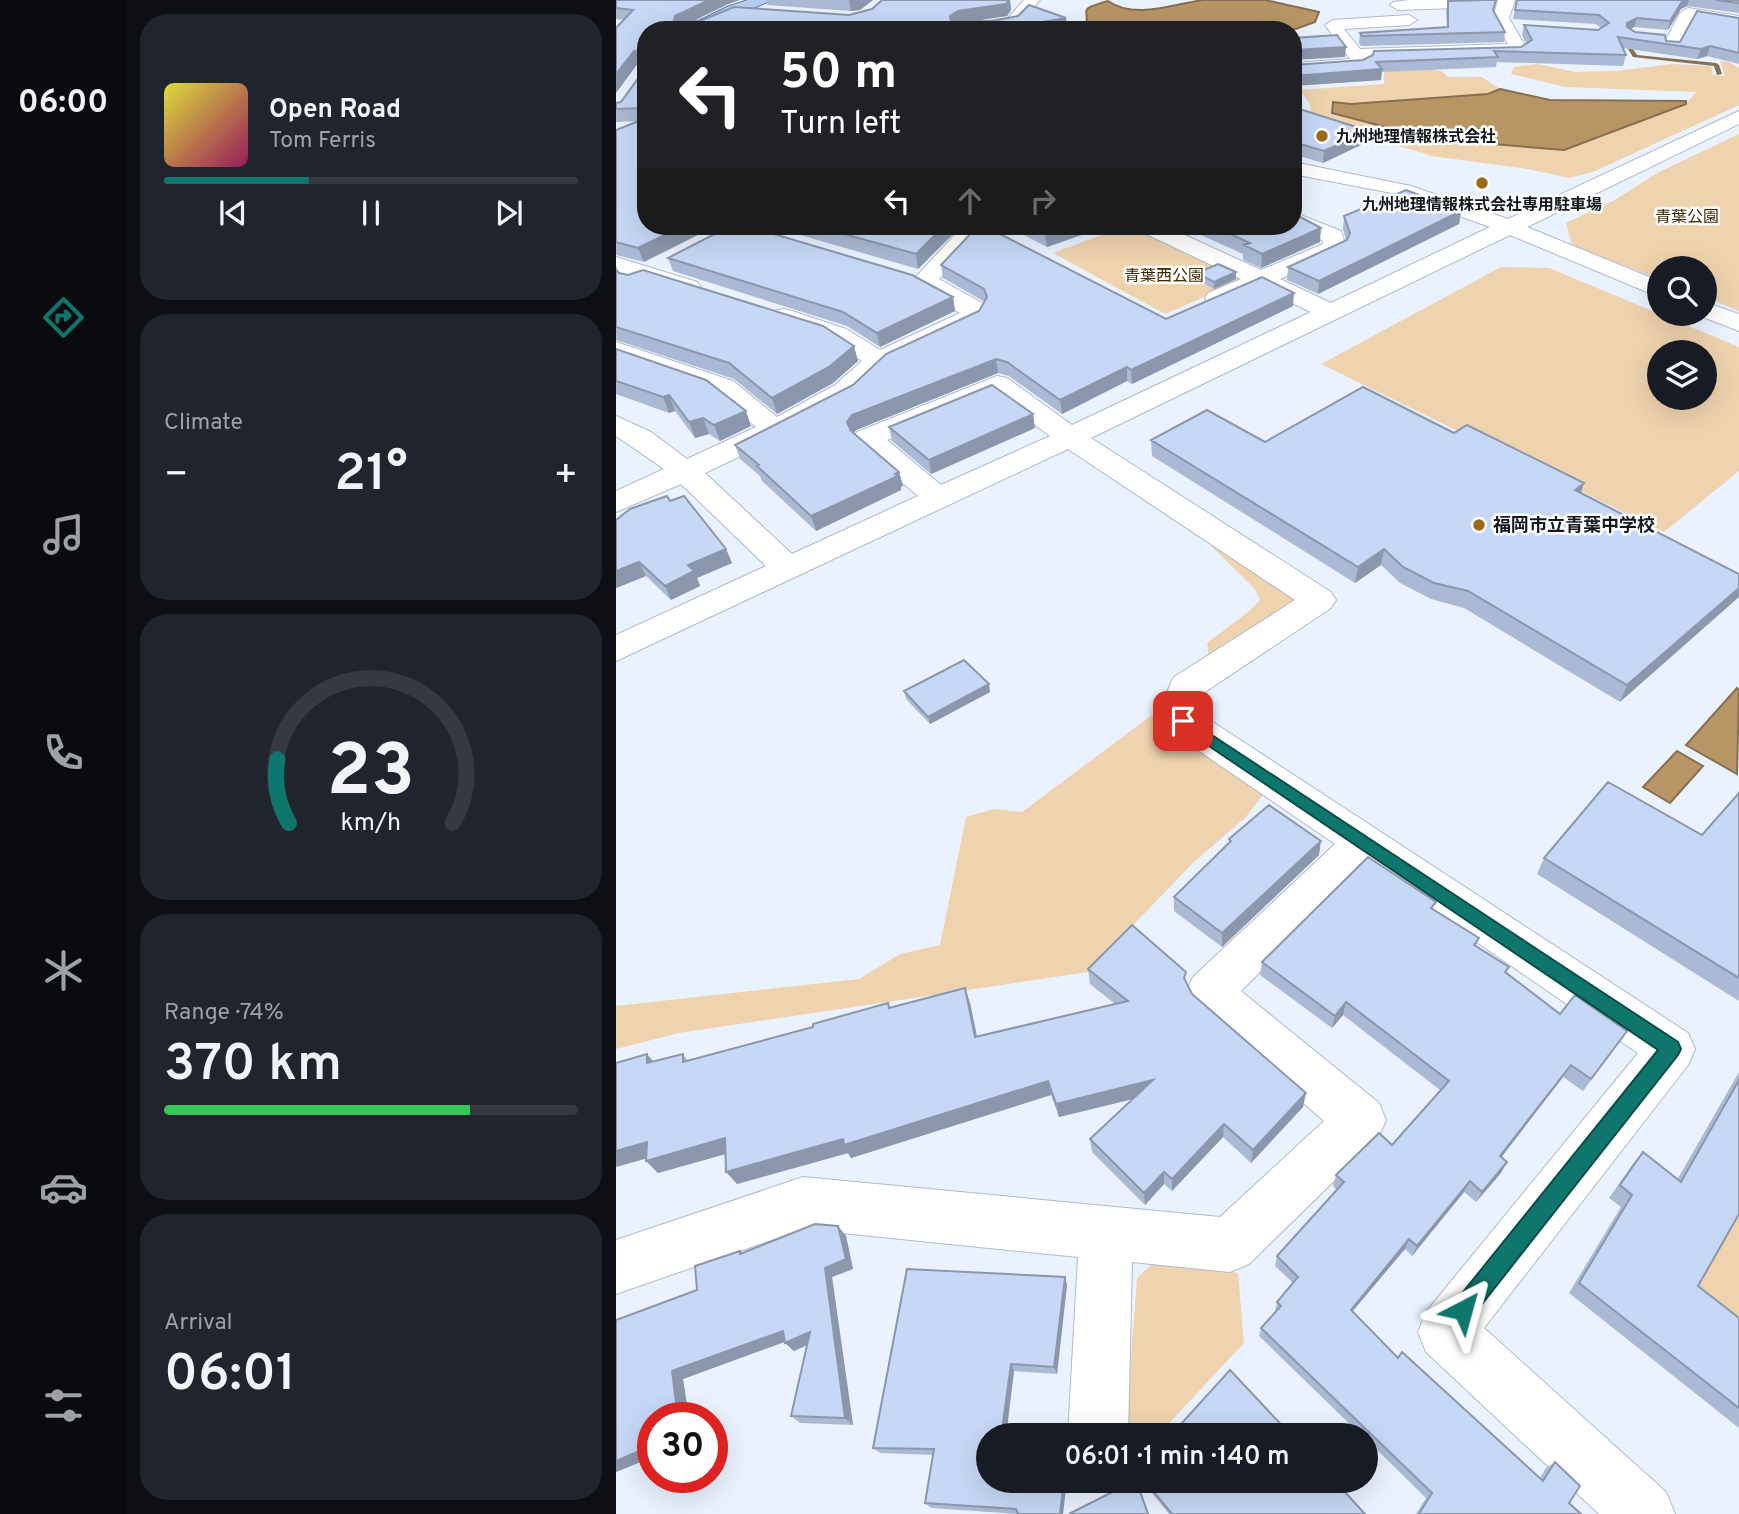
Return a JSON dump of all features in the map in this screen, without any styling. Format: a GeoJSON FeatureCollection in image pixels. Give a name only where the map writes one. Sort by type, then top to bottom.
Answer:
{"type":"FeatureCollection","features":[{"type":"Feature","properties":{"kind":"main road"},"geometry":{"type":"LineString","coordinates":[[708,21],[764,0]]}},
{"type":"Feature","properties":{"kind":"street"},"geometry":{"type":"LineString","coordinates":[[1014,21],[1032,0]]}},
{"type":"Feature","properties":{"kind":"street"},"geometry":{"type":"LineString","coordinates":[[1355,54],[1519,49],[1501,18],[1504,2],[1507,0]]}},
{"type":"Feature","properties":{"kind":"street"},"geometry":{"type":"LineString","coordinates":[[1396,3],[1483,2]]}},
{"type":"Feature","properties":{"kind":"street"},"geometry":{"type":"LineString","coordinates":[[1396,3],[1437,52]]}},
{"type":"Feature","properties":{"kind":"street"},"geometry":{"type":"LineString","coordinates":[[732,10],[776,14]]}},
{"type":"Feature","properties":{"kind":"street"},"geometry":{"type":"LineString","coordinates":[[951,21],[962,10]]}},
{"type":"Feature","properties":{"kind":"street"},"geometry":{"type":"LineString","coordinates":[[1669,40],[1688,13],[1739,21]]}},
{"type":"Feature","properties":{"kind":"street"},"geometry":{"type":"LineString","coordinates":[[1302,67],[1363,63],[1333,25],[1409,20]]}},
{"type":"Feature","properties":{"kind":"street"},"geometry":{"type":"LineString","coordinates":[[1504,26],[1530,28]]}},
{"type":"Feature","properties":{"kind":"street"},"geometry":{"type":"LineString","coordinates":[[616,649],[1070,437],[1328,311],[1739,117]]}},
{"type":"Feature","properties":{"kind":"street"},"geometry":{"type":"LineString","coordinates":[[1302,170],[1406,191],[1507,228],[1647,285]]}},
{"type":"Feature","properties":{"kind":"street"},"geometry":{"type":"LineString","coordinates":[[1201,305],[1335,247],[1333,236],[1302,222]]}},
{"type":"Feature","properties":{"kind":"street"},"geometry":{"type":"LineString","coordinates":[[924,281],[976,235]]}},
{"type":"Feature","properties":{"kind":"street"},"geometry":{"type":"LineString","coordinates":[[1167,235],[1328,311]]}},
{"type":"Feature","properties":{"kind":"street"},"geometry":{"type":"LineString","coordinates":[[616,289],[669,261]]}},
{"type":"Feature","properties":{"kind":"street"},"geometry":{"type":"LineString","coordinates":[[616,264],[710,293]]}},
{"type":"Feature","properties":{"kind":"street"},"geometry":{"type":"LineString","coordinates":[[616,503],[683,469],[775,429],[845,391],[879,360],[970,318],[975,309],[924,281],[897,273]]}},
{"type":"Feature","properties":{"kind":"street"},"geometry":{"type":"LineString","coordinates":[[761,309],[836,334],[879,360]]}},
{"type":"Feature","properties":{"kind":"street"},"geometry":{"type":"LineString","coordinates":[[1717,314],[1739,323]]}},
{"type":"Feature","properties":{"kind":"street"},"geometry":{"type":"LineString","coordinates":[[616,349],[723,387],[775,429]]}},
{"type":"Feature","properties":{"kind":"street"},"geometry":{"type":"LineString","coordinates":[[938,498],[867,438],[997,384],[1070,437],[1320,600],[1187,687],[1183,721],[1671,1049],[1446,1332],[1644,1514]]}},
{"type":"Feature","properties":{"kind":"street"},"geometry":{"type":"LineString","coordinates":[[616,424],[658,449],[683,469],[788,569]]}},
{"type":"Feature","properties":{"kind":"street"},"geometry":{"type":"LineString","coordinates":[[616,1267],[803,1203],[1230,1245],[1361,1119],[1209,992],[1364,842]]}},
{"type":"Feature","properties":{"kind":"street"},"geometry":{"type":"LineString","coordinates":[[1098,1423],[1106,1233]]}},
{"type":"Feature","properties":{"kind":"green space"},"geometry":{"type":"Polygon","coordinates":[[[1720,61],[1729,62],[1739,68],[1739,105],[1593,172],[1569,178],[1528,169],[1432,156],[1303,117],[1311,111],[1302,90],[1384,84],[1384,71],[1426,68],[1441,71],[1448,77],[1482,77],[1500,89],[1489,94],[1351,104],[1334,102],[1332,112],[1686,104],[1696,92],[1566,87],[1511,74],[1514,67],[1537,64],[1575,72],[1616,71],[1672,64],[1711,66],[1713,75],[1725,76],[1720,61]]]}},
{"type":"Feature","properties":{"kind":"green space","name":"青葉公園"},"geometry":{"type":"Polygon","coordinates":[[[1739,134],[1739,311],[1717,302],[1717,256],[1647,256],[1647,274],[1572,245],[1566,223],[1613,201],[1659,172],[1739,134]]]}},
{"type":"Feature","properties":{"kind":"green space","name":"青葉西公園"},"geometry":{"type":"Polygon","coordinates":[[[1102,235],[1157,235],[1246,279],[1165,314],[1053,253],[1102,235]]]}},
{"type":"Feature","properties":{"kind":"green space"},"geometry":{"type":"Polygon","coordinates":[[[1501,267],[1549,268],[1647,309],[1647,326],[1688,326],[1739,347],[1739,471],[1664,532],[1321,364],[1501,267]]]}},
{"type":"Feature","properties":{"kind":"green space"},"geometry":{"type":"Polygon","coordinates":[[[1194,529],[1308,601],[1154,698],[1209,659],[1207,643],[1260,600],[1255,589],[1194,529]]]}},
{"type":"Feature","properties":{"kind":"green space"},"geometry":{"type":"Polygon","coordinates":[[[1152,715],[1266,791],[1245,818],[1194,862],[1088,972],[679,1033],[616,1049],[616,1006],[859,979],[900,954],[940,945],[966,817],[993,809],[1022,812],[1152,715]]]}},
{"type":"Feature","properties":{"kind":"green space"},"geometry":{"type":"Polygon","coordinates":[[[1739,1202],[1739,1339],[1685,1297],[1739,1202]]]}},
{"type":"Feature","properties":{"kind":"green space"},"geometry":{"type":"Polygon","coordinates":[[[1159,1257],[1238,1273],[1244,1343],[1169,1423],[1126,1423],[1137,1278],[1159,1257]]]}},
{"type":"Feature","properties":{"kind":"shaded area"},"geometry":{"type":"Polygon","coordinates":[[[1203,0],[1265,0],[1319,12],[1315,22],[1302,27],[1302,21],[1087,21],[1088,9],[1108,1],[1130,9],[1167,7],[1203,0]]]}},
{"type":"Feature","properties":{"kind":"shaded area"},"geometry":{"type":"Polygon","coordinates":[[[1500,89],[1550,100],[1686,101],[1686,104],[1564,150],[1431,139],[1332,113],[1333,102],[1351,104],[1488,94],[1500,89]]]}},
{"type":"Feature","properties":{"kind":"shaded area"},"geometry":{"type":"Polygon","coordinates":[[[1737,688],[1739,690],[1737,774],[1686,745],[1737,688]]]}},
{"type":"Feature","properties":{"kind":"shaded area"},"geometry":{"type":"Polygon","coordinates":[[[1677,751],[1703,766],[1670,803],[1643,787],[1677,751]]]}},
{"type":"Feature","properties":{"kind":"building"},"geometry":{"type":"Polygon","coordinates":[[[616,0],[709,0],[675,16],[674,20],[700,21],[637,21],[637,51],[616,74],[616,28],[633,10],[616,8],[616,0]]]}},
{"type":"Feature","properties":{"kind":"building"},"geometry":{"type":"Polygon","coordinates":[[[882,0],[1009,0],[1006,4],[958,11],[950,16],[951,21],[700,21],[734,7],[849,15],[872,9],[882,0]]]}},
{"type":"Feature","properties":{"kind":"building"},"geometry":{"type":"Polygon","coordinates":[[[1496,0],[1493,10],[1505,32],[1362,36],[1360,33],[1448,27],[1448,1],[1496,0]]]}},
{"type":"Feature","properties":{"kind":"building"},"geometry":{"type":"Polygon","coordinates":[[[1517,0],[1683,0],[1670,21],[1637,18],[1627,23],[1627,27],[1635,32],[1665,35],[1666,41],[1680,42],[1697,11],[1739,18],[1739,53],[1710,46],[1701,49],[1618,37],[1626,55],[1494,51],[1498,57],[1376,62],[1382,69],[1302,75],[1302,64],[1363,60],[1373,55],[1374,51],[1521,47],[1532,40],[1524,25],[1598,30],[1609,23],[1599,15],[1515,10],[1517,0]]]}},
{"type":"Feature","properties":{"kind":"building"},"geometry":{"type":"Polygon","coordinates":[[[1716,0],[1739,0],[1739,3],[1716,0]]]}},
{"type":"Feature","properties":{"kind":"building"},"geometry":{"type":"Polygon","coordinates":[[[1029,5],[1066,18],[1048,21],[993,21],[1018,16],[1029,5]]]}},
{"type":"Feature","properties":{"kind":"building"},"geometry":{"type":"Polygon","coordinates":[[[1337,35],[1346,47],[1302,50],[1302,37],[1337,35]]]}},
{"type":"Feature","properties":{"kind":"building"},"geometry":{"type":"Polygon","coordinates":[[[637,80],[637,108],[616,109],[616,103],[621,102],[637,80]]]}},
{"type":"Feature","properties":{"kind":"building"},"geometry":{"type":"Polygon","coordinates":[[[1302,110],[1369,131],[1324,151],[1302,145],[1302,110]]]}},
{"type":"Feature","properties":{"kind":"building"},"geometry":{"type":"Polygon","coordinates":[[[637,122],[637,235],[665,235],[638,248],[616,242],[616,130],[637,122]]]}},
{"type":"Feature","properties":{"kind":"building"},"geometry":{"type":"Polygon","coordinates":[[[1406,190],[1461,211],[1319,281],[1288,267],[1347,240],[1350,233],[1344,216],[1406,190]]]}},
{"type":"Feature","properties":{"kind":"building"},"geometry":{"type":"Polygon","coordinates":[[[1302,218],[1321,228],[1262,254],[1244,245],[1250,243],[1233,235],[1302,235],[1302,218]]]}},
{"type":"Feature","properties":{"kind":"building"},"geometry":{"type":"Polygon","coordinates":[[[713,235],[777,235],[912,275],[953,297],[877,333],[843,312],[668,258],[713,235]]]}},
{"type":"Feature","properties":{"kind":"building"},"geometry":{"type":"Polygon","coordinates":[[[847,235],[935,235],[916,254],[847,235]]]}},
{"type":"Feature","properties":{"kind":"building"},"geometry":{"type":"Polygon","coordinates":[[[969,235],[1002,235],[1166,319],[1262,277],[1294,293],[1131,370],[1127,367],[1060,400],[1007,362],[996,359],[852,415],[847,422],[851,431],[899,472],[895,474],[898,476],[811,516],[735,445],[853,385],[886,354],[979,311],[987,297],[984,289],[941,265],[969,235]]]}},
{"type":"Feature","properties":{"kind":"building"},"geometry":{"type":"Polygon","coordinates":[[[1218,264],[1236,272],[1214,282],[1197,273],[1218,264]]]}},
{"type":"Feature","properties":{"kind":"building"},"geometry":{"type":"Polygon","coordinates":[[[616,270],[628,275],[643,270],[823,326],[854,346],[829,367],[772,398],[729,363],[616,327],[616,270]]]}},
{"type":"Feature","properties":{"kind":"building"},"geometry":{"type":"Polygon","coordinates":[[[616,349],[706,380],[746,411],[714,425],[703,418],[689,422],[669,395],[663,397],[616,381],[616,349]]]}},
{"type":"Feature","properties":{"kind":"building"},"geometry":{"type":"Polygon","coordinates":[[[992,385],[1033,414],[929,460],[889,427],[992,385]]]}},
{"type":"Feature","properties":{"kind":"building"},"geometry":{"type":"Polygon","coordinates":[[[1363,387],[1454,433],[1467,425],[1584,483],[1575,490],[1739,574],[1739,588],[1627,685],[1468,591],[1434,583],[1403,567],[1384,549],[1358,567],[1151,440],[1207,410],[1265,442],[1363,387]]]}},
{"type":"Feature","properties":{"kind":"building"},"geometry":{"type":"Polygon","coordinates":[[[667,496],[670,501],[684,496],[726,549],[688,565],[694,571],[665,586],[639,562],[616,571],[616,520],[630,509],[667,496]]]}},
{"type":"Feature","properties":{"kind":"building"},"geometry":{"type":"Polygon","coordinates":[[[964,660],[989,684],[928,717],[904,691],[964,660]]]}},
{"type":"Feature","properties":{"kind":"building"},"geometry":{"type":"Polygon","coordinates":[[[1608,782],[1702,835],[1739,793],[1739,978],[1544,858],[1608,782]]]}},
{"type":"Feature","properties":{"kind":"building"},"geometry":{"type":"Polygon","coordinates":[[[1269,805],[1321,841],[1222,933],[1174,897],[1231,841],[1229,839],[1269,805]]]}},
{"type":"Feature","properties":{"kind":"building"},"geometry":{"type":"Polygon","coordinates":[[[1368,857],[1436,902],[1431,908],[1479,938],[1474,945],[1509,967],[1505,972],[1560,1014],[1575,995],[1627,1031],[1591,1079],[1571,1065],[1500,1156],[1507,1162],[1482,1192],[1470,1181],[1417,1246],[1409,1239],[1351,1310],[1398,1358],[1402,1352],[1543,1481],[1555,1462],[1580,1486],[1569,1503],[1581,1514],[1419,1514],[1432,1493],[1378,1441],[1378,1423],[1359,1423],[1261,1328],[1281,1306],[1277,1302],[1298,1277],[1277,1256],[1344,1182],[1336,1175],[1379,1133],[1392,1145],[1449,1081],[1346,1002],[1335,1016],[1262,962],[1368,857]]]}},
{"type":"Feature","properties":{"kind":"building"},"geometry":{"type":"Polygon","coordinates":[[[1132,925],[1186,972],[1184,978],[1192,994],[1306,1093],[1253,1150],[1224,1124],[1172,1179],[1164,1172],[1144,1193],[1090,1139],[1153,1080],[1056,1104],[1048,1081],[844,1145],[843,1139],[726,1172],[725,1138],[646,1161],[647,1142],[616,1151],[616,1063],[647,1054],[647,1063],[683,1054],[683,1062],[813,1027],[813,1024],[888,1003],[889,1008],[965,988],[975,1037],[1128,1001],[1088,969],[1132,925]]]}},
{"type":"Feature","properties":{"kind":"building"},"geometry":{"type":"Polygon","coordinates":[[[1739,1080],[1739,1214],[1698,1286],[1739,1318],[1739,1408],[1579,1283],[1632,1195],[1620,1185],[1643,1152],[1681,1182],[1739,1080]]]}},
{"type":"Feature","properties":{"kind":"building"},"geometry":{"type":"Polygon","coordinates":[[[815,1224],[838,1226],[846,1259],[825,1268],[845,1418],[791,1416],[810,1332],[785,1343],[783,1331],[672,1371],[676,1402],[637,1402],[637,1452],[616,1461],[616,1320],[697,1290],[695,1266],[740,1251],[740,1254],[815,1224]]]}},
{"type":"Feature","properties":{"kind":"building"},"geometry":{"type":"Polygon","coordinates":[[[907,1269],[1065,1277],[1054,1367],[1011,1364],[1003,1423],[976,1423],[976,1493],[1062,1493],[1060,1514],[1018,1514],[1016,1509],[925,1503],[934,1449],[873,1448],[907,1269]]]}},
{"type":"Feature","properties":{"kind":"building"},"geometry":{"type":"Polygon","coordinates":[[[1230,1370],[1280,1423],[1182,1423],[1230,1370]]]}},
{"type":"Feature","properties":{"kind":"building"},"geometry":{"type":"Polygon","coordinates":[[[1110,1493],[1141,1493],[1148,1514],[1069,1514],[1110,1493]]]}},
{"type":"Feature","properties":{"kind":"building"},"geometry":{"type":"Polygon","coordinates":[[[1155,1493],[1346,1493],[1365,1514],[1172,1514],[1155,1493]]]}},
{"type":"Feature","properties":{"kind":"waterway"},"geometry":{"type":"LineString","coordinates":[[1623,36],[1635,56],[1716,65],[1719,74]]}},
{"type":"Feature","properties":{"kind":"place","name":"九州地理情報株式会社"},"geometry":{"type":"Point","coordinates":[1322,136]}},
{"type":"Feature","properties":{"kind":"place","name":"九州地理情報株式会社専用駐車場"},"geometry":{"type":"Point","coordinates":[1482,183]}},
{"type":"Feature","properties":{"kind":"place","name":"福岡市立青葉中学校"},"geometry":{"type":"Point","coordinates":[1479,525]}},
{"type":"Feature","properties":{"kind":"route"},"geometry":{"type":"LineString","coordinates":[[1183,721],[1671,1049],[1463,1310]]}}]}
